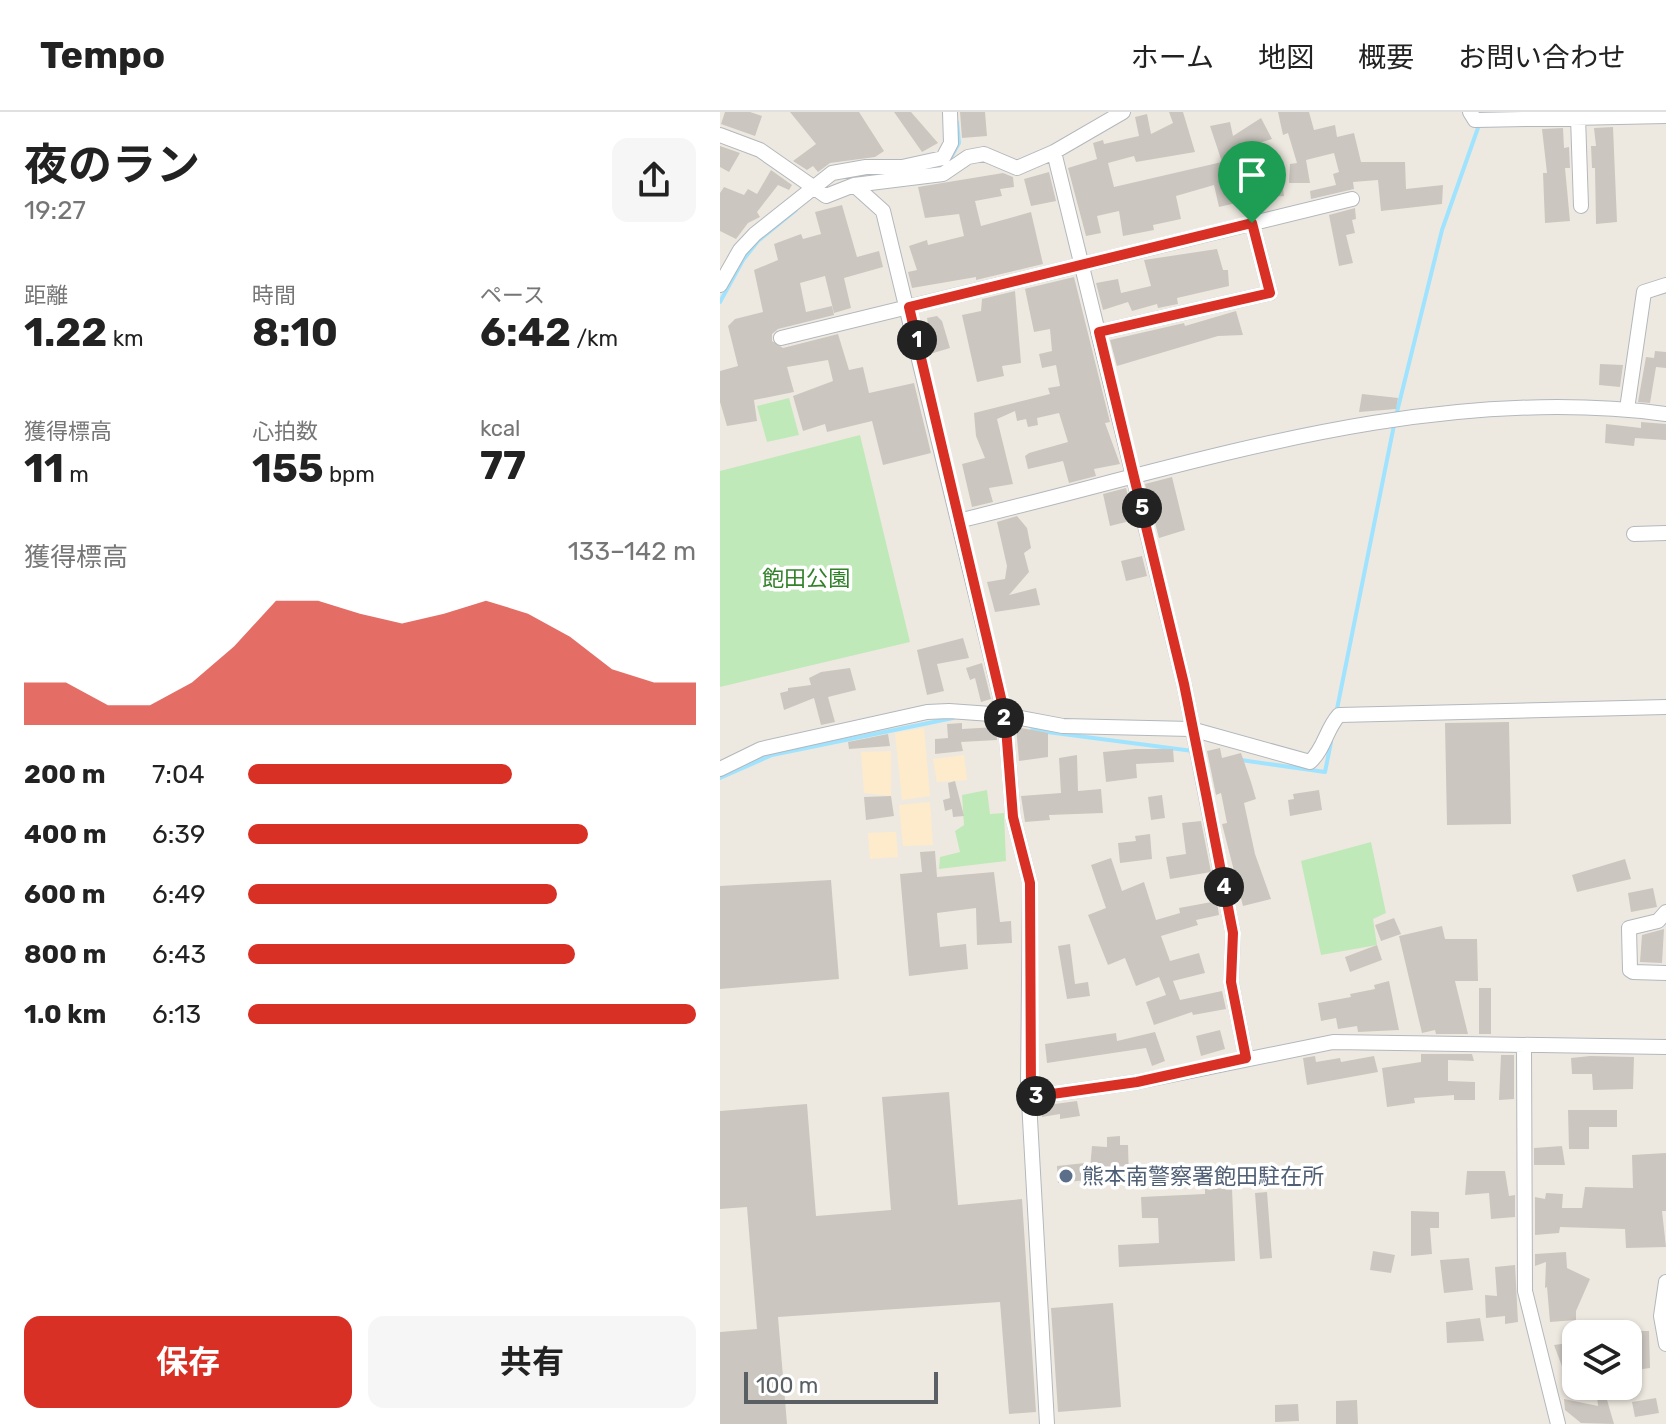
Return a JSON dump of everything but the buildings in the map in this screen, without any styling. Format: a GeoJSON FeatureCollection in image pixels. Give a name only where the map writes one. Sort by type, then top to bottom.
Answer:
{"type":"FeatureCollection","features":[{"type":"Feature","properties":{"kind":"street"},"geometry":{"type":"LineString","coordinates":[[720,285],[740,250],[755,234],[832,173],[902,167],[943,158],[951,143],[950,112]]}},
{"type":"Feature","properties":{"kind":"street"},"geometry":{"type":"LineString","coordinates":[[720,135],[760,150],[826,196],[854,185],[943,174],[968,157],[984,154],[1017,168],[1054,152],[1123,112]]}},
{"type":"Feature","properties":{"kind":"street"},"geometry":{"type":"LineString","coordinates":[[1470,112],[1475,120],[1666,116]]}},
{"type":"Feature","properties":{"kind":"street"},"geometry":{"type":"LineString","coordinates":[[1578,117],[1581,206]]}},
{"type":"Feature","properties":{"kind":"street"},"geometry":{"type":"LineString","coordinates":[[1054,152],[1184,684],[1233,933],[1231,982],[1246,1058]]}},
{"type":"Feature","properties":{"kind":"street"},"geometry":{"type":"LineString","coordinates":[[854,185],[883,211],[909,307],[1005,715],[1013,817],[1030,883],[1031,1097],[1047,1424]]}},
{"type":"Feature","properties":{"kind":"street"},"geometry":{"type":"LineString","coordinates":[[781,338],[1352,199]]}},
{"type":"Feature","properties":{"kind":"street"},"geometry":{"type":"LineString","coordinates":[[1099,332],[1270,293],[1252,223]]}},
{"type":"Feature","properties":{"kind":"street"},"geometry":{"type":"LineString","coordinates":[[1627,409],[1644,292],[1659,284],[1666,285]]}},
{"type":"Feature","properties":{"kind":"street"},"geometry":{"type":"LineString","coordinates":[[958,521],[1288,439],[1394,419],[1511,410],[1627,409],[1666,414]]}},
{"type":"Feature","properties":{"kind":"street"},"geometry":{"type":"LineString","coordinates":[[1634,534],[1666,533]]}},
{"type":"Feature","properties":{"kind":"street"},"geometry":{"type":"LineString","coordinates":[[720,769],[761,749],[927,712],[1005,715],[1063,726],[1191,729],[1310,762],[1321,752],[1332,723],[1339,715],[1666,707]]}},
{"type":"Feature","properties":{"kind":"street"},"geometry":{"type":"LineString","coordinates":[[1666,912],[1658,921],[1629,928],[1630,970],[1666,973]]}},
{"type":"Feature","properties":{"kind":"street"},"geometry":{"type":"LineString","coordinates":[[1031,1097],[1137,1082],[1333,1042],[1366,1040],[1666,1047]]}},
{"type":"Feature","properties":{"kind":"street"},"geometry":{"type":"LineString","coordinates":[[1524,1045],[1525,1291],[1558,1424]]}},
{"type":"Feature","properties":{"kind":"street"},"geometry":{"type":"LineString","coordinates":[[1666,1282],[1666,1344]]}},
{"type":"Feature","properties":{"kind":"green space"},"geometry":{"type":"Polygon","coordinates":[[[789,398],[799,435],[767,442],[757,406],[789,398]]]}},
{"type":"Feature","properties":{"kind":"green space","name":"飽田公園"},"geometry":{"type":"Polygon","coordinates":[[[860,435],[910,642],[720,687],[720,471],[860,435]]]}},
{"type":"Feature","properties":{"kind":"green space"},"geometry":{"type":"Polygon","coordinates":[[[987,790],[990,814],[1004,813],[1006,861],[939,869],[940,857],[960,852],[955,831],[964,825],[962,795],[987,790]]]}},
{"type":"Feature","properties":{"kind":"green space"},"geometry":{"type":"Polygon","coordinates":[[[1371,842],[1386,913],[1373,919],[1377,945],[1321,955],[1301,861],[1371,842]]]}},
{"type":"Feature","properties":{"kind":"sand"},"geometry":{"type":"Polygon","coordinates":[[[924,728],[930,796],[902,800],[895,733],[924,728]]]}},
{"type":"Feature","properties":{"kind":"sand"},"geometry":{"type":"Polygon","coordinates":[[[891,751],[891,796],[864,793],[861,752],[891,751]]]}},
{"type":"Feature","properties":{"kind":"sand"},"geometry":{"type":"Polygon","coordinates":[[[964,755],[967,780],[937,782],[933,759],[964,755]]]}},
{"type":"Feature","properties":{"kind":"sand"},"geometry":{"type":"Polygon","coordinates":[[[930,802],[933,845],[903,846],[899,805],[930,802]]]}},
{"type":"Feature","properties":{"kind":"sand"},"geometry":{"type":"Polygon","coordinates":[[[896,832],[898,857],[870,859],[868,833],[896,832]]]}},
{"type":"Feature","properties":{"kind":"waterway"},"geometry":{"type":"LineString","coordinates":[[950,159],[959,143],[957,122]]}},
{"type":"Feature","properties":{"kind":"waterway"},"geometry":{"type":"LineString","coordinates":[[1396,416],[1442,230],[1479,125]]}},
{"type":"Feature","properties":{"kind":"waterway"},"geometry":{"type":"LineString","coordinates":[[720,302],[743,260],[758,241],[796,210]]}},
{"type":"Feature","properties":{"kind":"waterway"},"geometry":{"type":"LineString","coordinates":[[1336,714],[1394,425]]}},
{"type":"Feature","properties":{"kind":"waterway"},"geometry":{"type":"LineString","coordinates":[[720,778],[772,755],[953,718]]}},
{"type":"Feature","properties":{"kind":"waterway"},"geometry":{"type":"LineString","coordinates":[[1032,730],[1193,751]]}},
{"type":"Feature","properties":{"kind":"waterway"},"geometry":{"type":"LineString","coordinates":[[1241,760],[1325,772],[1331,742]]}},
{"type":"Feature","properties":{"kind":"place","name":"熊本南警察署飽田駐在所"},"geometry":{"type":"Point","coordinates":[1066,1176]}},
{"type":"Feature","properties":{"kind":"route"},"geometry":{"type":"LineString","coordinates":[[1252,223],[1270,293],[1099,332],[1184,684],[1233,933],[1231,982],[1246,1058],[1137,1082],[1031,1097],[1028,1083],[1030,883],[1013,817],[1003,732],[1005,715],[909,307],[1252,223]]}}]}
